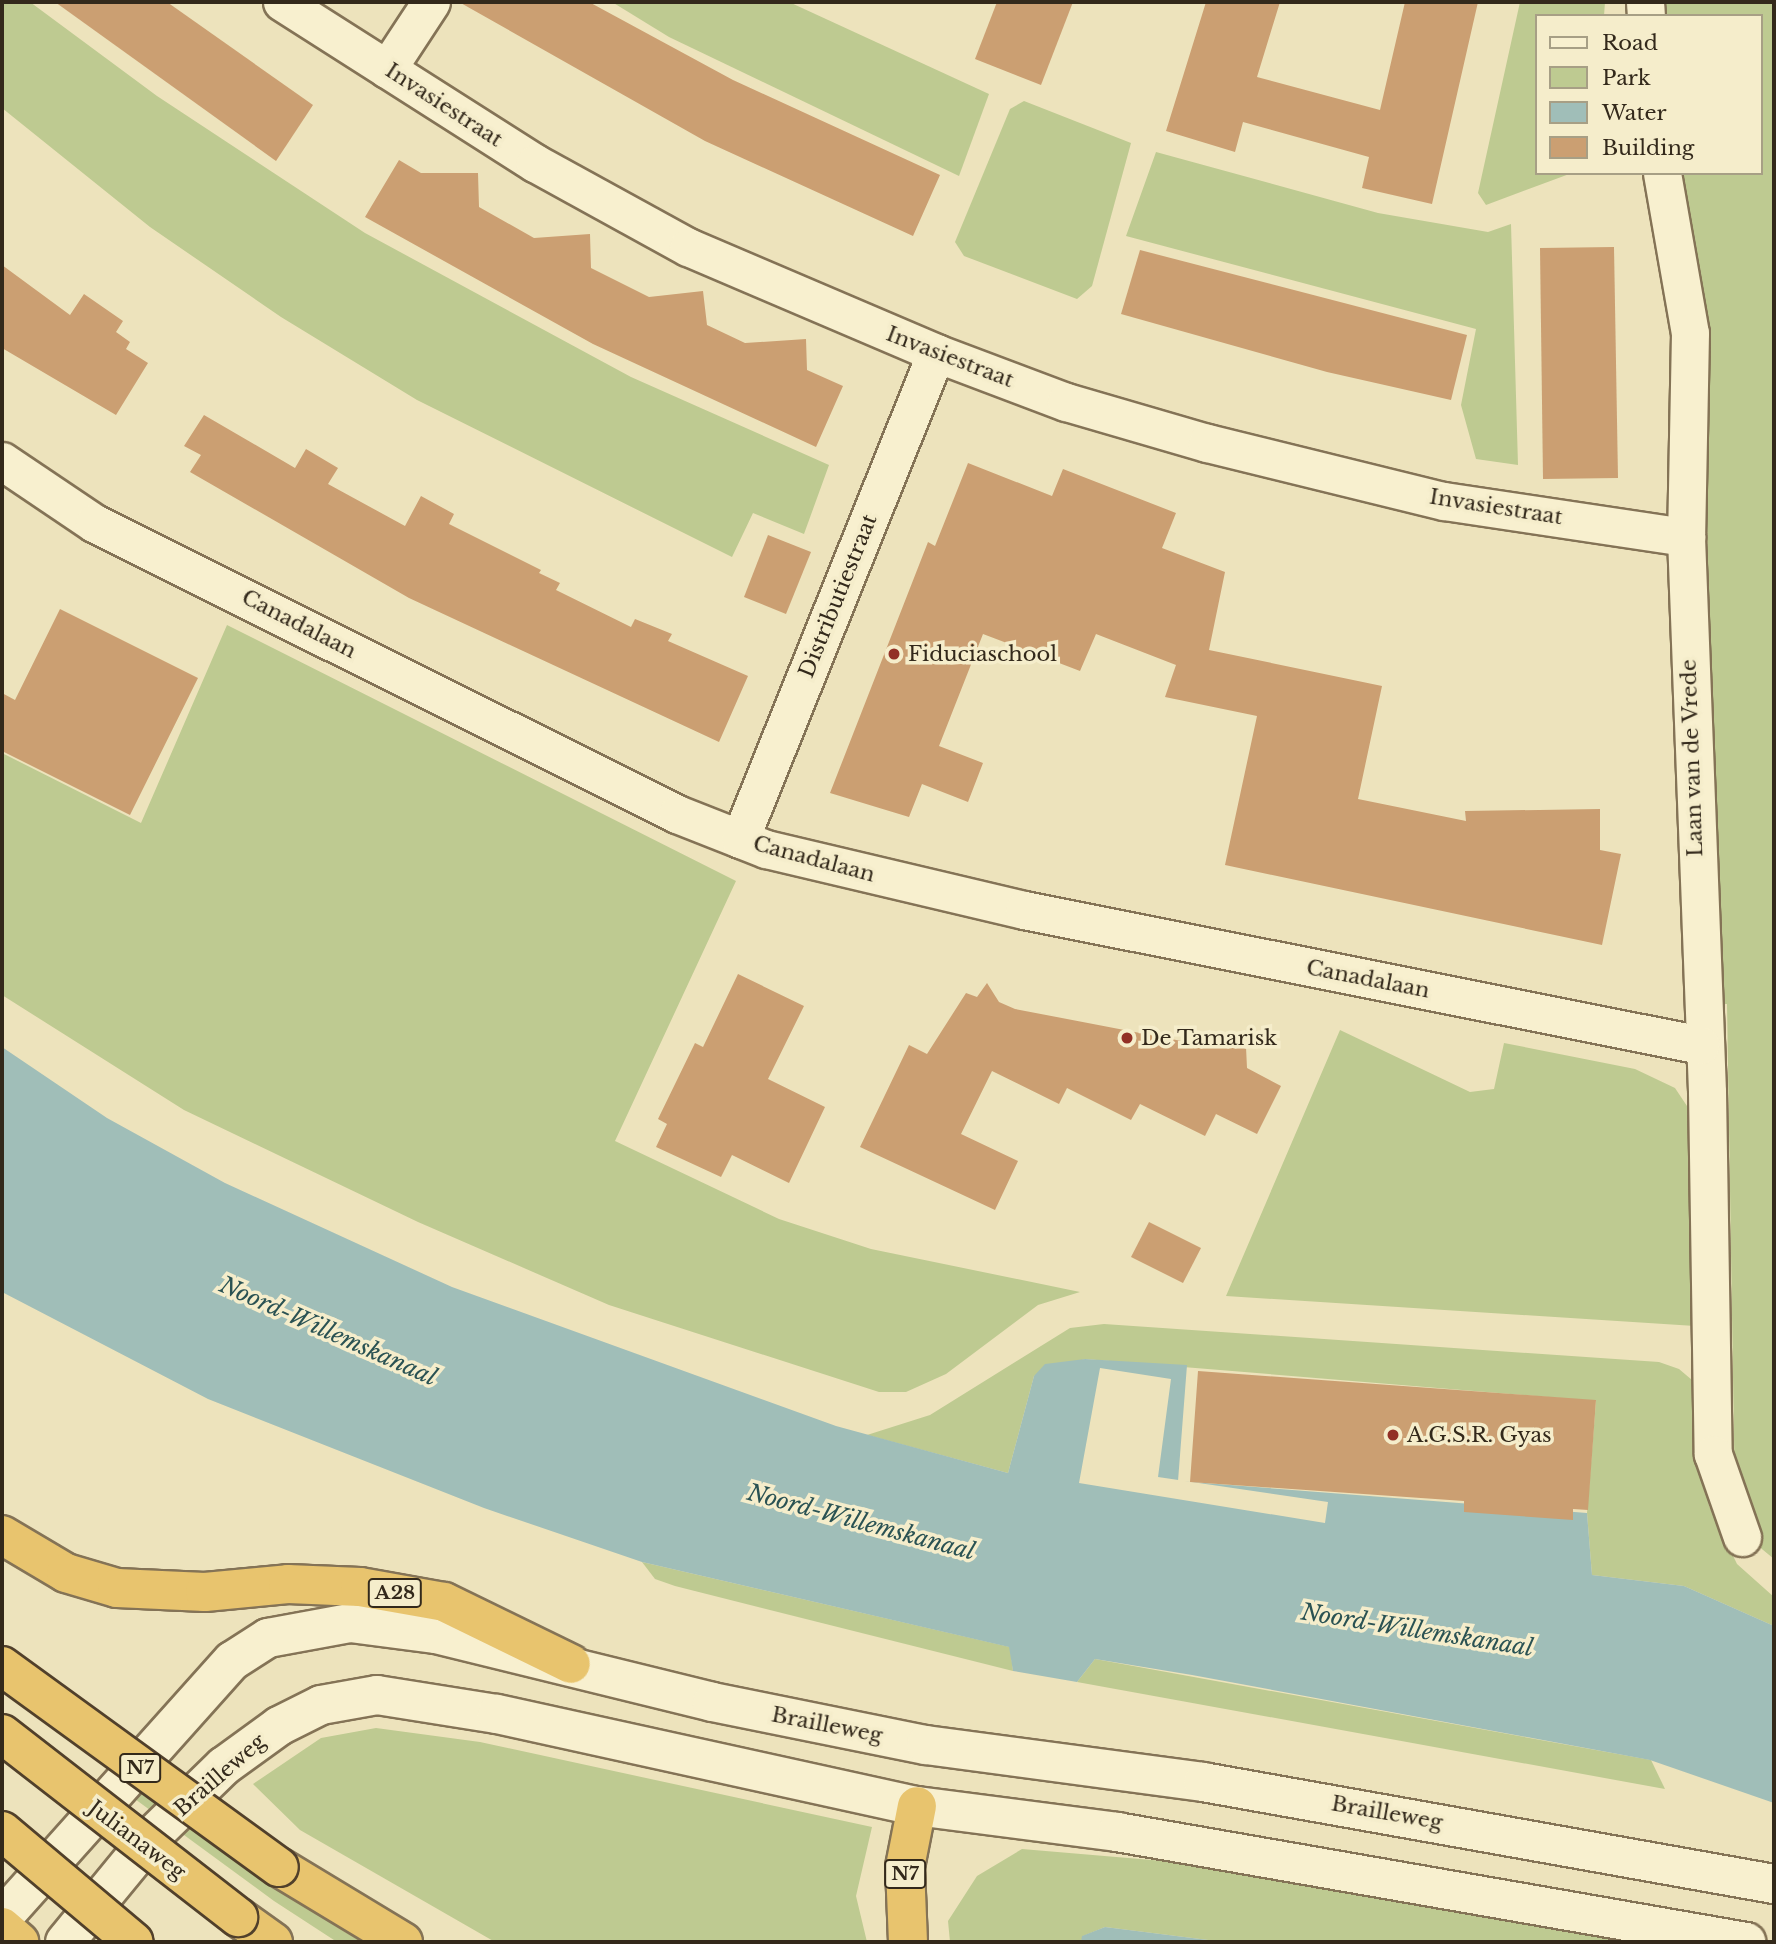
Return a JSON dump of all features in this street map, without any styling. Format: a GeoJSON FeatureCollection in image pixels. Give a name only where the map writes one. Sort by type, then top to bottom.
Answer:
{"type":"FeatureCollection","features":[{"type":"Feature","properties":{"kind":"highway","name":"A28"},"geometry":{"type":"LineString","coordinates":[[2,1535],[46,1562],[117,1588],[205,1592],[288,1584],[360,1587],[444,1602],[571,1664]]}},
{"type":"Feature","properties":{"kind":"highway","name":"N7"},"geometry":{"type":"LineString","coordinates":[[2,1667],[279,1867],[403,1942]]}},
{"type":"Feature","properties":{"kind":"highway","name":"Julianaweg"},"geometry":{"type":"LineString","coordinates":[[2,1734],[273,1942]]}},
{"type":"Feature","properties":{"kind":"highway","name":"N7"},"geometry":{"type":"LineString","coordinates":[[908,1942],[905,1867],[917,1806]]}},
{"type":"Feature","properties":{"kind":"highway"},"geometry":{"type":"LineString","coordinates":[[2,1831],[134,1942]]}},
{"type":"Feature","properties":{"kind":"highway"},"geometry":{"type":"LineString","coordinates":[[2,1927],[19,1942]]}},
{"type":"Feature","properties":{"kind":"main road","name":"Brailleweg"},"geometry":{"type":"LineString","coordinates":[[2,1918],[212,1679],[268,1638],[309,1627],[390,1625],[571,1664],[712,1702],[926,1745],[1203,1782],[1774,1884]]}},
{"type":"Feature","properties":{"kind":"main road","name":"Brailleweg"},"geometry":{"type":"LineString","coordinates":[[65,1942],[153,1835],[224,1766],[279,1726],[321,1705],[377,1695],[497,1714],[917,1806],[1130,1834],[1746,1942]]}},
{"type":"Feature","properties":{"kind":"street","name":"Invasiestraat"},"geometry":{"type":"LineString","coordinates":[[282,2],[535,163],[688,247],[936,353],[1066,402],[1233,449],[1444,501],[1686,537]]}},
{"type":"Feature","properties":{"kind":"street"},"geometry":{"type":"LineString","coordinates":[[387,69],[431,2]]}},
{"type":"Feature","properties":{"kind":"street","name":"Laan van de Vrede"},"geometry":{"type":"LineString","coordinates":[[1662,175],[1690,333],[1686,537],[1713,1454],[1742,1537]]}},
{"type":"Feature","properties":{"kind":"street","name":"Distributiestraat"},"geometry":{"type":"LineString","coordinates":[[740,839],[936,353]]}},
{"type":"Feature","properties":{"kind":"street","name":"Canadalaan"},"geometry":{"type":"LineString","coordinates":[[2,461],[94,523],[677,814],[740,839],[1024,910],[1701,1045]]}},
{"type":"Feature","properties":{"kind":"green space"},"geometry":{"type":"Polygon","coordinates":[[[2,2],[30,2],[157,96],[365,233],[631,377],[829,465],[804,534],[753,513],[732,557],[417,400],[281,317],[150,227],[2,108],[2,2]]]}},
{"type":"Feature","properties":{"kind":"green space"},"geometry":{"type":"Polygon","coordinates":[[[612,2],[789,2],[989,94],[959,176],[669,37],[612,2]]]}},
{"type":"Feature","properties":{"kind":"green space"},"geometry":{"type":"Polygon","coordinates":[[[1520,2],[1605,2],[1604,14],[1534,14],[1534,175],[1567,175],[1486,205],[1478,193],[1520,2]]]}},
{"type":"Feature","properties":{"kind":"green space"},"geometry":{"type":"Polygon","coordinates":[[[1666,2],[1774,2],[1774,1559],[1751,1540],[1735,1500],[1727,1004],[1715,1004],[1704,340],[1679,175],[1762,175],[1762,14],[1665,14],[1666,2]]]}},
{"type":"Feature","properties":{"kind":"green space"},"geometry":{"type":"Polygon","coordinates":[[[1024,101],[1131,143],[1092,286],[1077,299],[964,256],[955,242],[1010,109],[1024,101]]]}},
{"type":"Feature","properties":{"kind":"green space"},"geometry":{"type":"Polygon","coordinates":[[[1156,152],[1378,213],[1488,232],[1511,224],[1518,465],[1476,459],[1461,405],[1476,329],[1126,236],[1156,152]]]}},
{"type":"Feature","properties":{"kind":"green space"},"geometry":{"type":"Polygon","coordinates":[[[227,625],[736,881],[615,1141],[779,1219],[871,1249],[1080,1292],[1038,1305],[946,1374],[906,1392],[879,1392],[609,1305],[418,1222],[184,1110],[2,995],[2,753],[141,823],[227,625]]]}},
{"type":"Feature","properties":{"kind":"green space"},"geometry":{"type":"Polygon","coordinates":[[[1340,1030],[1470,1092],[1494,1089],[1504,1043],[1635,1069],[1675,1088],[1689,1109],[1695,1326],[1226,1296],[1340,1030]]]}},
{"type":"Feature","properties":{"kind":"green space"},"geometry":{"type":"Polygon","coordinates":[[[1104,1324],[1659,1362],[1679,1369],[1692,1380],[1709,1506],[1737,1564],[1774,1597],[1774,1626],[1684,1586],[1592,1575],[1587,1513],[1596,1401],[1085,1359],[1034,1376],[1008,1473],[867,1435],[930,1415],[1070,1328],[1104,1324]]]}},
{"type":"Feature","properties":{"kind":"green space"},"geometry":{"type":"Polygon","coordinates":[[[642,1562],[1010,1647],[1013,1671],[675,1586],[655,1579],[642,1562]]]}},
{"type":"Feature","properties":{"kind":"green space"},"geometry":{"type":"Polygon","coordinates":[[[1095,1659],[1651,1760],[1665,1789],[1077,1682],[1095,1659]]]}},
{"type":"Feature","properties":{"kind":"green space"},"geometry":{"type":"Polygon","coordinates":[[[376,1728],[480,1742],[872,1827],[856,1896],[867,1942],[495,1942],[300,1830],[253,1784],[321,1738],[376,1728]]]}},
{"type":"Feature","properties":{"kind":"green space"},"geometry":{"type":"Polygon","coordinates":[[[128,1785],[362,1942],[337,1942],[274,1901],[124,1791],[128,1785]]]}},
{"type":"Feature","properties":{"kind":"green space"},"geometry":{"type":"Polygon","coordinates":[[[1022,1849],[1187,1863],[1657,1942],[1224,1942],[1105,1927],[1083,1936],[1081,1942],[950,1942],[948,1921],[977,1876],[1022,1849]]]}},
{"type":"Feature","properties":{"kind":"water","name":"Noord-Willemskanaal"},"geometry":{"type":"Polygon","coordinates":[[[2,1047],[107,1118],[225,1183],[452,1287],[836,1426],[1008,1473],[1034,1376],[1045,1364],[1085,1359],[1187,1365],[1178,1481],[1587,1513],[1592,1575],[1684,1586],[1774,1626],[1774,1803],[1650,1760],[1192,1675],[1095,1659],[1077,1682],[1013,1671],[1009,1647],[642,1562],[484,1508],[208,1399],[2,1292],[2,1047]]]}},
{"type":"Feature","properties":{"kind":"water"},"geometry":{"type":"Polygon","coordinates":[[[1105,1927],[1224,1942],[1081,1942],[1082,1936],[1105,1927]]]}},
{"type":"Feature","properties":{"kind":"pier"},"geometry":{"type":"Polygon","coordinates":[[[1100,1368],[1171,1379],[1158,1477],[1328,1502],[1325,1523],[1079,1483],[1100,1368]]]}},
{"type":"Feature","properties":{"kind":"building"},"geometry":{"type":"Polygon","coordinates":[[[55,2],[167,2],[313,105],[276,161],[55,2]]]}},
{"type":"Feature","properties":{"kind":"building"},"geometry":{"type":"Polygon","coordinates":[[[459,2],[589,2],[733,80],[940,175],[913,236],[705,141],[459,2]]]}},
{"type":"Feature","properties":{"kind":"building"},"geometry":{"type":"Polygon","coordinates":[[[997,2],[1073,2],[1041,85],[975,59],[997,2]]]}},
{"type":"Feature","properties":{"kind":"building"},"geometry":{"type":"Polygon","coordinates":[[[1206,2],[1280,2],[1257,77],[1380,110],[1405,2],[1478,2],[1432,204],[1362,188],[1369,157],[1243,122],[1235,152],[1166,131],[1206,2]]]}},
{"type":"Feature","properties":{"kind":"building"},"geometry":{"type":"Polygon","coordinates":[[[399,160],[421,173],[478,173],[479,207],[534,238],[590,234],[591,268],[649,297],[703,291],[707,325],[745,343],[806,339],[807,370],[843,386],[816,447],[593,344],[365,217],[399,160]]]}},
{"type":"Feature","properties":{"kind":"building"},"geometry":{"type":"Polygon","coordinates":[[[1614,247],[1618,478],[1543,479],[1540,248],[1614,247]]]}},
{"type":"Feature","properties":{"kind":"building"},"geometry":{"type":"Polygon","coordinates":[[[1140,250],[1467,335],[1451,400],[1327,372],[1121,314],[1140,250]]]}},
{"type":"Feature","properties":{"kind":"building"},"geometry":{"type":"Polygon","coordinates":[[[2,265],[70,315],[84,294],[123,321],[116,332],[130,342],[126,349],[148,363],[116,415],[2,348],[2,265]]]}},
{"type":"Feature","properties":{"kind":"building"},"geometry":{"type":"Polygon","coordinates":[[[204,415],[295,468],[306,449],[338,468],[328,484],[405,526],[421,496],[454,514],[449,524],[541,570],[539,573],[560,583],[556,590],[631,627],[635,619],[672,634],[668,641],[748,676],[719,742],[409,598],[190,472],[201,455],[184,446],[204,415]]]}},
{"type":"Feature","properties":{"kind":"building"},"geometry":{"type":"Polygon","coordinates":[[[968,463],[1052,496],[1063,469],[1176,513],[1162,548],[1225,572],[1209,650],[1382,686],[1358,799],[1466,821],[1465,811],[1600,809],[1600,850],[1621,854],[1602,945],[1225,865],[1257,716],[1165,697],[1176,665],[1096,634],[1080,671],[983,634],[939,746],[983,763],[968,802],[922,784],[909,817],[830,793],[928,542],[935,546],[968,463]]]}},
{"type":"Feature","properties":{"kind":"building"},"geometry":{"type":"Polygon","coordinates":[[[768,535],[811,552],[786,614],[744,597],[768,535]]]}},
{"type":"Feature","properties":{"kind":"building"},"geometry":{"type":"Polygon","coordinates":[[[60,609],[198,678],[130,815],[2,751],[2,693],[15,700],[60,609]]]}},
{"type":"Feature","properties":{"kind":"building"},"geometry":{"type":"Polygon","coordinates":[[[738,974],[804,1006],[768,1079],[825,1107],[789,1183],[732,1155],[721,1177],[656,1147],[667,1124],[658,1119],[695,1043],[703,1047],[738,974]]]}},
{"type":"Feature","properties":{"kind":"building"},"geometry":{"type":"Polygon","coordinates":[[[987,983],[999,1002],[1015,1009],[1218,1048],[1246,1047],[1247,1068],[1281,1086],[1257,1134],[1216,1114],[1205,1136],[1140,1104],[1131,1120],[1067,1088],[1059,1104],[992,1071],[961,1134],[1018,1161],[995,1210],[860,1147],[909,1045],[927,1054],[966,993],[977,997],[987,983]]]}},
{"type":"Feature","properties":{"kind":"building"},"geometry":{"type":"Polygon","coordinates":[[[1149,1222],[1201,1248],[1183,1283],[1131,1257],[1149,1222]]]}},
{"type":"Feature","properties":{"kind":"building","name":"A.G.S.R. Gyas"},"geometry":{"type":"Polygon","coordinates":[[[1198,1371],[1596,1400],[1588,1510],[1573,1509],[1573,1520],[1464,1512],[1464,1501],[1190,1482],[1198,1371]]]}},
{"type":"Feature","properties":{"kind":"place","name":"Fiduciaschool"},"geometry":{"type":"Point","coordinates":[894,654]}},
{"type":"Feature","properties":{"kind":"place","name":"De Tamarisk"},"geometry":{"type":"Point","coordinates":[1127,1038]}},
{"type":"Feature","properties":{"kind":"place","name":"A.G.S.R. Gyas"},"geometry":{"type":"Point","coordinates":[1393,1435]}}]}
